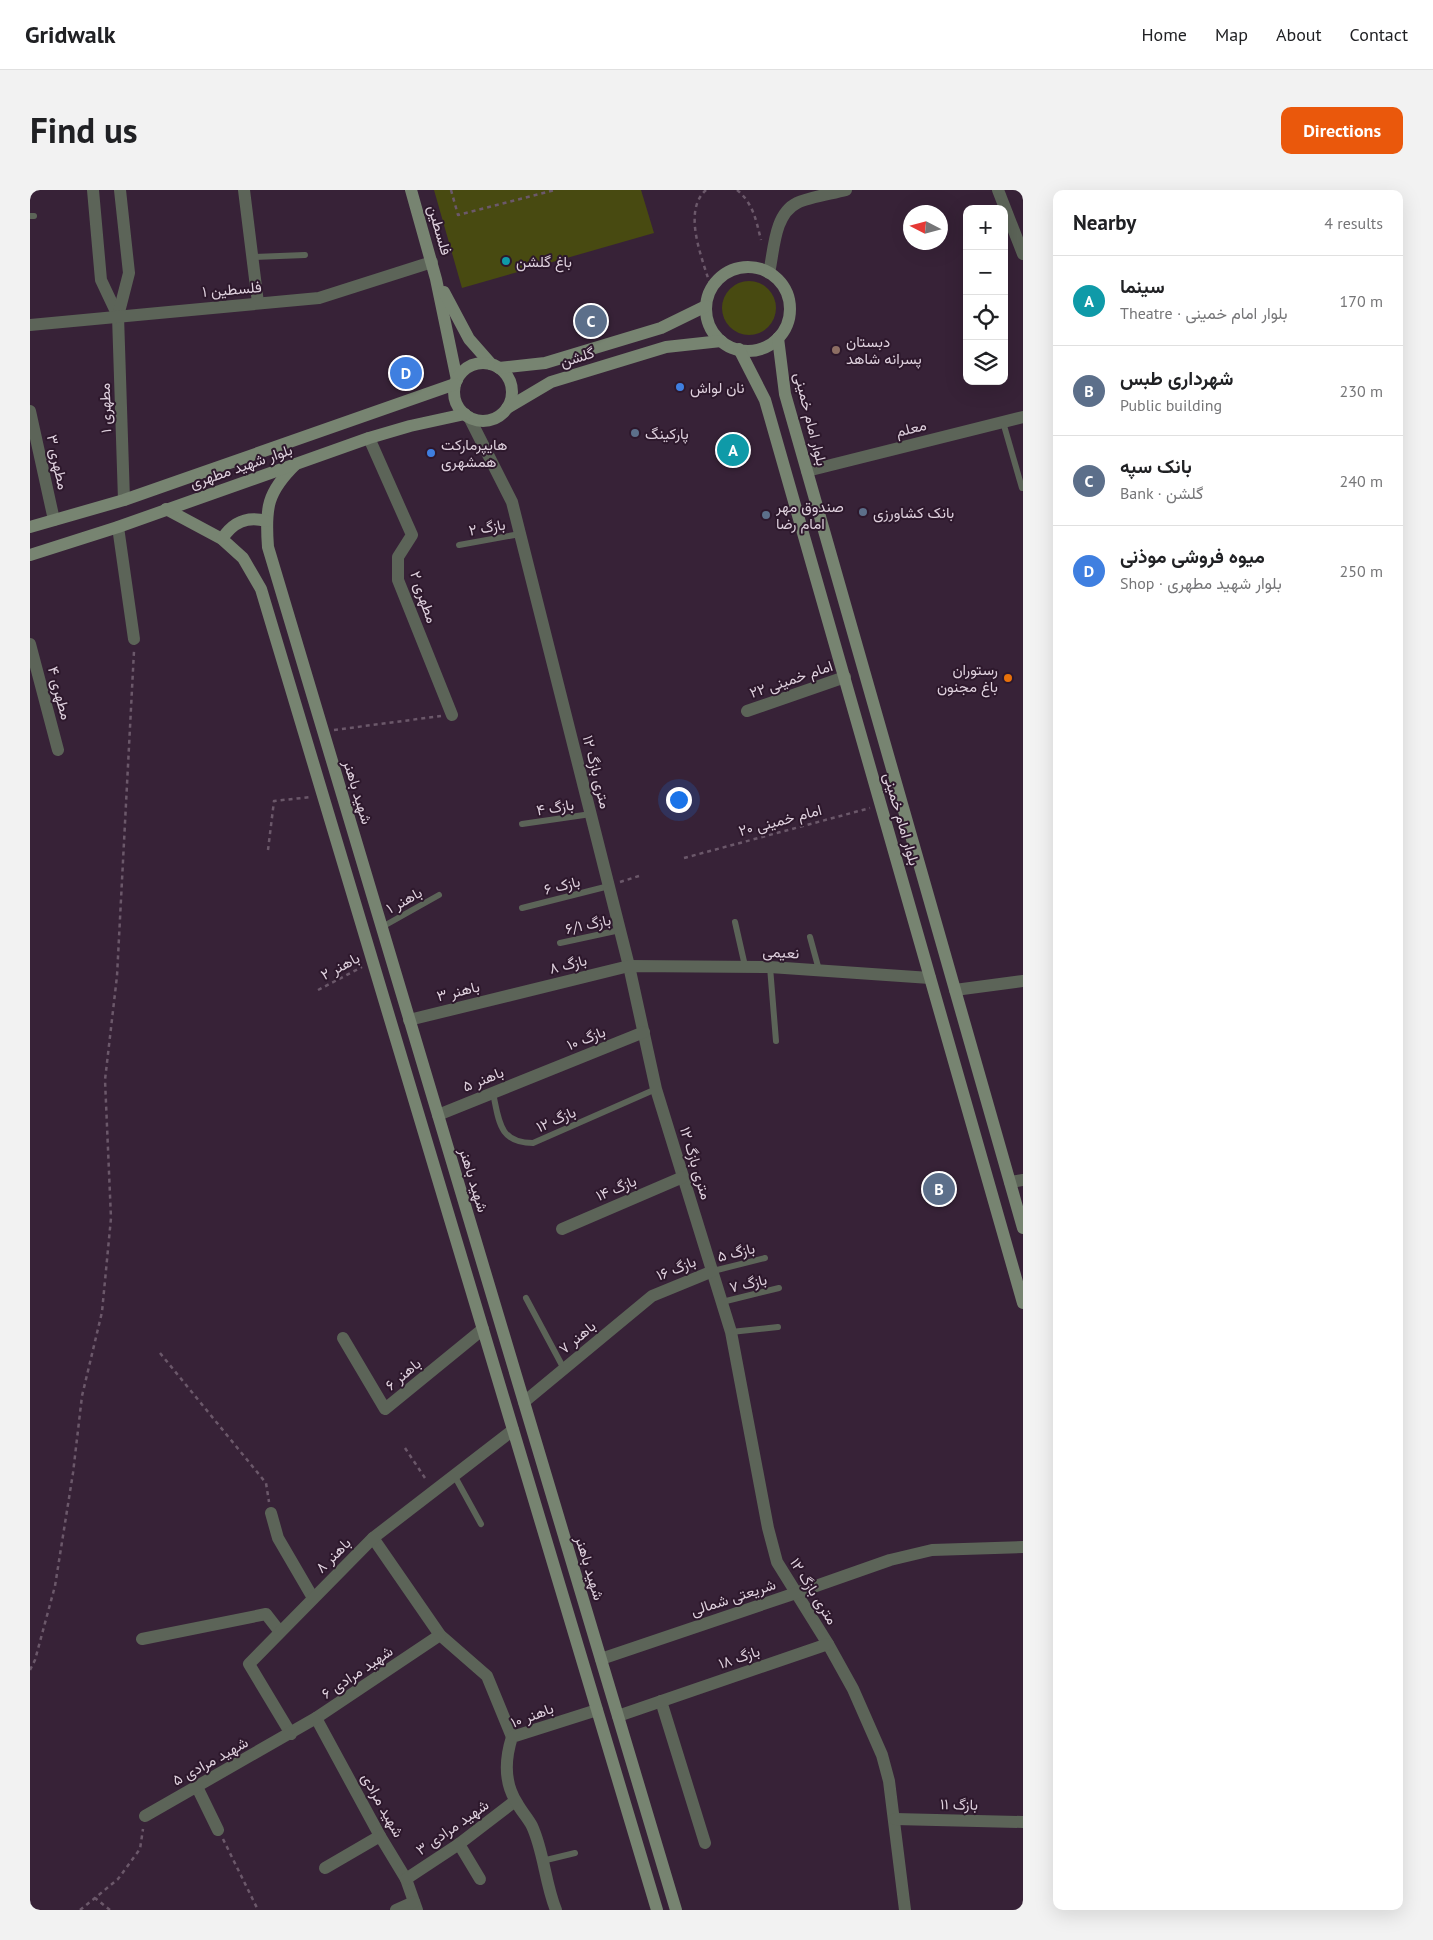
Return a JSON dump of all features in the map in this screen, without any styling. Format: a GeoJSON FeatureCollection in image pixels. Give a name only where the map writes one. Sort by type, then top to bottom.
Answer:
{"type":"FeatureCollection","features":[{"type":"Feature","properties":{"kind":"main road","name":"فلسطین"},"geometry":{"type":"LineString","coordinates":[[411,190],[436,279]]}},
{"type":"Feature","properties":{"kind":"main road"},"geometry":{"type":"LineString","coordinates":[[744,267],[757,268],[769,273],[778,279],[784,288],[789,303],[788,319],[778,338],[766,346],[753,350],[738,350],[721,341],[713,331],[708,319],[706,306],[711,288],[731,270],[744,267]]}},
{"type":"Feature","properties":{"kind":"main road"},"geometry":{"type":"LineString","coordinates":[[436,279],[468,339],[495,366],[506,374],[510,382],[512,391],[507,408],[500,416],[484,421],[467,416],[456,401],[456,382],[436,279]]}},
{"type":"Feature","properties":{"kind":"main road","name":"گلشن"},"geometry":{"type":"LineString","coordinates":[[495,366],[545,363],[661,328],[706,306]]}},
{"type":"Feature","properties":{"kind":"main road","name":"بلوار امام خمینی"},"geometry":{"type":"LineString","coordinates":[[778,338],[785,394],[1023,1228]]}},
{"type":"Feature","properties":{"kind":"main road","name":"گلشن"},"geometry":{"type":"LineString","coordinates":[[507,408],[551,382],[666,347],[721,341]]}},
{"type":"Feature","properties":{"kind":"main road","name":"بلوار امام خمینی"},"geometry":{"type":"LineString","coordinates":[[738,350],[765,400],[1023,1303]]}},
{"type":"Feature","properties":{"kind":"main road"},"geometry":{"type":"LineString","coordinates":[[456,382],[467,368],[474,364],[495,366]]}},
{"type":"Feature","properties":{"kind":"main road","name":"بلوار شهید مطهری"},"geometry":{"type":"LineString","coordinates":[[30,527],[124,500],[456,382]]}},
{"type":"Feature","properties":{"kind":"main road","name":"بلوار شهید مطهری"},"geometry":{"type":"LineString","coordinates":[[30,555],[118,527],[369,438],[410,426],[467,416]]}},
{"type":"Feature","properties":{"kind":"main road","name":"شهید باهنر"},"geometry":{"type":"LineString","coordinates":[[296,464],[280,480],[270,499],[266,521],[268,547],[676,1910]]}},
{"type":"Feature","properties":{"kind":"main road"},"geometry":{"type":"LineString","coordinates":[[166,510],[222,539],[243,558],[261,589],[657,1910]]}},
{"type":"Feature","properties":{"kind":"main road"},"geometry":{"type":"LineString","coordinates":[[222,539],[227,530],[245,519],[256,518],[266,521]]}},
{"type":"Feature","properties":{"kind":"main road"},"geometry":{"type":"LineString","coordinates":[[391,1025],[409,1020]]}},
{"type":"Feature","properties":{"kind":"street","name":"مطهری ۱"},"geometry":{"type":"LineString","coordinates":[[94,190],[101,280],[118,316]]}},
{"type":"Feature","properties":{"kind":"street","name":"مطهری ۱"},"geometry":{"type":"LineString","coordinates":[[120,190],[129,273],[118,316],[124,500]]}},
{"type":"Feature","properties":{"kind":"street"},"geometry":{"type":"LineString","coordinates":[[244,190],[258,303]]}},
{"type":"Feature","properties":{"kind":"street"},"geometry":{"type":"LineString","coordinates":[[769,273],[779,226],[789,209],[797,203],[846,190]]}},
{"type":"Feature","properties":{"kind":"street"},"geometry":{"type":"LineString","coordinates":[[998,190],[1023,254]]}},
{"type":"Feature","properties":{"kind":"street","name":"فلسطین ۱"},"geometry":{"type":"LineString","coordinates":[[30,325],[319,298],[432,262]]}},
{"type":"Feature","properties":{"kind":"street","name":"مطهری ۳"},"geometry":{"type":"LineString","coordinates":[[30,411],[54,520]]}},
{"type":"Feature","properties":{"kind":"street","name":"۱۲ متری بازگ"},"geometry":{"type":"LineString","coordinates":[[467,416],[512,502],[629,966],[656,1089],[731,1332],[768,1528],[777,1562],[828,1644],[853,1689],[882,1755],[889,1781],[895,1819],[905,1910]]}},
{"type":"Feature","properties":{"kind":"street","name":"معلم"},"geometry":{"type":"LineString","coordinates":[[807,471],[1023,417]]}},
{"type":"Feature","properties":{"kind":"street","name":"مطهری ۲"},"geometry":{"type":"LineString","coordinates":[[369,438],[412,535],[398,557],[398,580],[452,715]]}},
{"type":"Feature","properties":{"kind":"street"},"geometry":{"type":"LineString","coordinates":[[118,527],[134,639]]}},
{"type":"Feature","properties":{"kind":"street","name":"مطهری ۴"},"geometry":{"type":"LineString","coordinates":[[30,644],[58,750]]}},
{"type":"Feature","properties":{"kind":"street","name":"امام خمینی ۲۲"},"geometry":{"type":"LineString","coordinates":[[747,711],[844,677]]}},
{"type":"Feature","properties":{"kind":"street","name":"نعیمی"},"geometry":{"type":"LineString","coordinates":[[629,966],[770,966],[930,978]]}},
{"type":"Feature","properties":{"kind":"street","name":"بازگ ۸"},"geometry":{"type":"LineString","coordinates":[[515,994],[629,966]]}},
{"type":"Feature","properties":{"kind":"street"},"geometry":{"type":"LineString","coordinates":[[955,990],[1023,981]]}},
{"type":"Feature","properties":{"kind":"street","name":"باهنر ۳"},"geometry":{"type":"LineString","coordinates":[[409,1020],[515,994]]}},
{"type":"Feature","properties":{"kind":"street","name":"بازگ ۱۰"},"geometry":{"type":"LineString","coordinates":[[541,1074],[644,1032]]}},
{"type":"Feature","properties":{"kind":"street","name":"باهنر ۵"},"geometry":{"type":"LineString","coordinates":[[438,1115],[541,1074]]}},
{"type":"Feature","properties":{"kind":"street","name":"بازگ ۱۴"},"geometry":{"type":"LineString","coordinates":[[562,1229],[683,1177]]}},
{"type":"Feature","properties":{"kind":"street"},"geometry":{"type":"LineString","coordinates":[[1010,1182],[1023,1180]]}},
{"type":"Feature","properties":{"kind":"street","name":"بازگ ۱۶"},"geometry":{"type":"LineString","coordinates":[[652,1296],[713,1271]]}},
{"type":"Feature","properties":{"kind":"street","name":"باهنر ۷"},"geometry":{"type":"LineString","coordinates":[[524,1402],[652,1296]]}},
{"type":"Feature","properties":{"kind":"street","name":"باهنر ۶"},"geometry":{"type":"LineString","coordinates":[[344,1338],[386,1409],[482,1329]]}},
{"type":"Feature","properties":{"kind":"street","name":"باهنر ۸"},"geometry":{"type":"LineString","coordinates":[[291,1734],[249,1664],[373,1538],[513,1430]]}},
{"type":"Feature","properties":{"kind":"street"},"geometry":{"type":"LineString","coordinates":[[271,1513],[273,1526],[278,1538],[313,1598]]}},
{"type":"Feature","properties":{"kind":"street"},"geometry":{"type":"LineString","coordinates":[[373,1538],[440,1635],[487,1676],[512,1737]]}},
{"type":"Feature","properties":{"kind":"street","name":"شریعتی شمالی"},"geometry":{"type":"LineString","coordinates":[[601,1658],[890,1560],[932,1550],[1023,1547]]}},
{"type":"Feature","properties":{"kind":"street"},"geometry":{"type":"LineString","coordinates":[[142,1639],[266,1614],[280,1632]]}},
{"type":"Feature","properties":{"kind":"street","name":"شهید مرادی ۶"},"geometry":{"type":"LineString","coordinates":[[291,1734],[440,1635]]}},
{"type":"Feature","properties":{"kind":"street","name":"بازگ ۱۸"},"geometry":{"type":"LineString","coordinates":[[618,1716],[828,1644]]}},
{"type":"Feature","properties":{"kind":"street"},"geometry":{"type":"LineString","coordinates":[[661,1701],[705,1843]]}},
{"type":"Feature","properties":{"kind":"street","name":"باهنر ۱۰"},"geometry":{"type":"LineString","coordinates":[[556,1910],[532,1826],[515,1801],[508,1781],[506,1765],[512,1737],[597,1710]]}},
{"type":"Feature","properties":{"kind":"street","name":"شهید مرادی"},"geometry":{"type":"LineString","coordinates":[[316,1718],[380,1836],[406,1879],[415,1906]]}},
{"type":"Feature","properties":{"kind":"street","name":"شهید مرادی ۵"},"geometry":{"type":"LineString","coordinates":[[145,1816],[291,1734]]}},
{"type":"Feature","properties":{"kind":"street"},"geometry":{"type":"LineString","coordinates":[[197,1787],[218,1830]]}},
{"type":"Feature","properties":{"kind":"street","name":"شهید مرادی ۳"},"geometry":{"type":"LineString","coordinates":[[406,1879],[459,1844],[515,1801]]}},
{"type":"Feature","properties":{"kind":"street","name":"بازگ ۱۱"},"geometry":{"type":"LineString","coordinates":[[895,1819],[1023,1822]]}},
{"type":"Feature","properties":{"kind":"street"},"geometry":{"type":"LineString","coordinates":[[325,1868],[380,1836]]}},
{"type":"Feature","properties":{"kind":"street"},"geometry":{"type":"LineString","coordinates":[[459,1844],[480,1879]]}},
{"type":"Feature","properties":{"kind":"street"},"geometry":{"type":"LineString","coordinates":[[396,1910],[415,1906]]}},
{"type":"Feature","properties":{"kind":"lane"},"geometry":{"type":"LineString","coordinates":[[252,257],[305,255]]}},
{"type":"Feature","properties":{"kind":"lane"},"geometry":{"type":"LineString","coordinates":[[1003,422],[1022,488]]}},
{"type":"Feature","properties":{"kind":"lane","name":"بازگ ۲"},"geometry":{"type":"LineString","coordinates":[[459,545],[520,534]]}},
{"type":"Feature","properties":{"kind":"lane","name":"بازگ ۴"},"geometry":{"type":"LineString","coordinates":[[522,824],[591,814]]}},
{"type":"Feature","properties":{"kind":"lane","name":"بازک ۶"},"geometry":{"type":"LineString","coordinates":[[522,908],[609,886]]}},
{"type":"Feature","properties":{"kind":"lane","name":"باهنر ۱"},"geometry":{"type":"LineString","coordinates":[[382,927],[439,895]]}},
{"type":"Feature","properties":{"kind":"lane"},"geometry":{"type":"LineString","coordinates":[[735,922],[745,966]]}},
{"type":"Feature","properties":{"kind":"lane","name":"بازگ ۶/۱"},"geometry":{"type":"LineString","coordinates":[[560,943],[620,930]]}},
{"type":"Feature","properties":{"kind":"lane"},"geometry":{"type":"LineString","coordinates":[[810,937],[819,970]]}},
{"type":"Feature","properties":{"kind":"lane"},"geometry":{"type":"LineString","coordinates":[[770,966],[776,1040]]}},
{"type":"Feature","properties":{"kind":"lane","name":"بازگ ۱۲"},"geometry":{"type":"LineString","coordinates":[[494,1093],[499,1122],[505,1134],[520,1143],[533,1143],[656,1089]]}},
{"type":"Feature","properties":{"kind":"lane","name":"بازگ ۵"},"geometry":{"type":"LineString","coordinates":[[713,1271],[765,1258]]}},
{"type":"Feature","properties":{"kind":"lane","name":"بازگ ۷"},"geometry":{"type":"LineString","coordinates":[[722,1302],[779,1288]]}},
{"type":"Feature","properties":{"kind":"lane"},"geometry":{"type":"LineString","coordinates":[[526,1298],[564,1369]]}},
{"type":"Feature","properties":{"kind":"lane"},"geometry":{"type":"LineString","coordinates":[[731,1332],[778,1327]]}},
{"type":"Feature","properties":{"kind":"lane"},"geometry":{"type":"LineString","coordinates":[[454,1475],[481,1524]]}},
{"type":"Feature","properties":{"kind":"lane"},"geometry":{"type":"LineString","coordinates":[[542,1860],[575,1853]]}},
{"type":"Feature","properties":{"kind":"path"},"geometry":{"type":"LineString","coordinates":[[451,190],[458,215],[555,190]]}},
{"type":"Feature","properties":{"kind":"path"},"geometry":{"type":"LineString","coordinates":[[706,190],[701,194],[695,212],[694,231],[711,288]]}},
{"type":"Feature","properties":{"kind":"path"},"geometry":{"type":"LineString","coordinates":[[737,190],[744,196],[754,211],[763,246]]}},
{"type":"Feature","properties":{"kind":"path"},"geometry":{"type":"LineString","coordinates":[[30,1670],[55,1586],[73,1473],[82,1396],[102,1312],[110,1218],[105,1080],[117,976],[134,639]]}},
{"type":"Feature","properties":{"kind":"path"},"geometry":{"type":"LineString","coordinates":[[323,732],[452,715]]}},
{"type":"Feature","properties":{"kind":"path"},"geometry":{"type":"LineString","coordinates":[[268,850],[274,801],[323,796]]}},
{"type":"Feature","properties":{"kind":"path","name":"امام خمینی ۲۰"},"geometry":{"type":"LineString","coordinates":[[684,858],[881,805]]}},
{"type":"Feature","properties":{"kind":"path"},"geometry":{"type":"LineString","coordinates":[[609,886],[639,876]]}},
{"type":"Feature","properties":{"kind":"path","name":"باهنر ۲"},"geometry":{"type":"LineString","coordinates":[[318,990],[372,961]]}},
{"type":"Feature","properties":{"kind":"path"},"geometry":{"type":"LineString","coordinates":[[160,1353],[266,1483],[271,1513]]}},
{"type":"Feature","properties":{"kind":"path"},"geometry":{"type":"LineString","coordinates":[[405,1448],[434,1491]]}},
{"type":"Feature","properties":{"kind":"path"},"geometry":{"type":"LineString","coordinates":[[80,1910],[118,1879],[140,1849],[145,1816]]}},
{"type":"Feature","properties":{"kind":"path"},"geometry":{"type":"LineString","coordinates":[[218,1830],[258,1910]]}},
{"type":"Feature","properties":{"kind":"path"},"geometry":{"type":"LineString","coordinates":[[96,1898],[110,1910]]}},
{"type":"Feature","properties":{"kind":"shaded area","name":"باغ گلشن"},"geometry":{"type":"Polygon","coordinates":[[[434,190],[641,190],[654,233],[462,288],[434,190]]]}},
{"type":"Feature","properties":{"kind":"shaded area"},"geometry":{"type":"Polygon","coordinates":[[[749,281],[759,283],[768,289],[774,298],[776,308],[774,318],[768,327],[759,333],[749,335],[739,333],[730,327],[724,318],[722,308],[724,298],[730,289],[739,283],[749,281]]]}},
{"type":"Feature","properties":{"kind":"place","name":"باغ گلشن"},"geometry":{"type":"Point","coordinates":[506,261]}},
{"type":"Feature","properties":{"kind":"place","name":"بانک سپه"},"geometry":{"type":"Point","coordinates":[591,321]}},
{"type":"Feature","properties":{"kind":"place","name":"دبستان پسرانه شاهد"},"geometry":{"type":"Point","coordinates":[836,350]}},
{"type":"Feature","properties":{"kind":"place","name":"میوه فروشی موذنی"},"geometry":{"type":"Point","coordinates":[406,373]}},
{"type":"Feature","properties":{"kind":"place","name":"نان لواش"},"geometry":{"type":"Point","coordinates":[680,387]}},
{"type":"Feature","properties":{"kind":"place","name":"پارکینگ"},"geometry":{"type":"Point","coordinates":[635,433]}},
{"type":"Feature","properties":{"kind":"place","name":"سینما"},"geometry":{"type":"Point","coordinates":[733,450]}},
{"type":"Feature","properties":{"kind":"place","name":"هايپرماركت همشهری"},"geometry":{"type":"Point","coordinates":[431,453]}},
{"type":"Feature","properties":{"kind":"place","name":"بانک کشاورزی"},"geometry":{"type":"Point","coordinates":[863,512]}},
{"type":"Feature","properties":{"kind":"place","name":"صندوق مهر امام رضا"},"geometry":{"type":"Point","coordinates":[766,515]}},
{"type":"Feature","properties":{"kind":"place","name":"رستوران باغ مجنون"},"geometry":{"type":"Point","coordinates":[1008,678]}},
{"type":"Feature","properties":{"kind":"place","name":"شهرداری طبس"},"geometry":{"type":"Point","coordinates":[939,1189]}}]}
